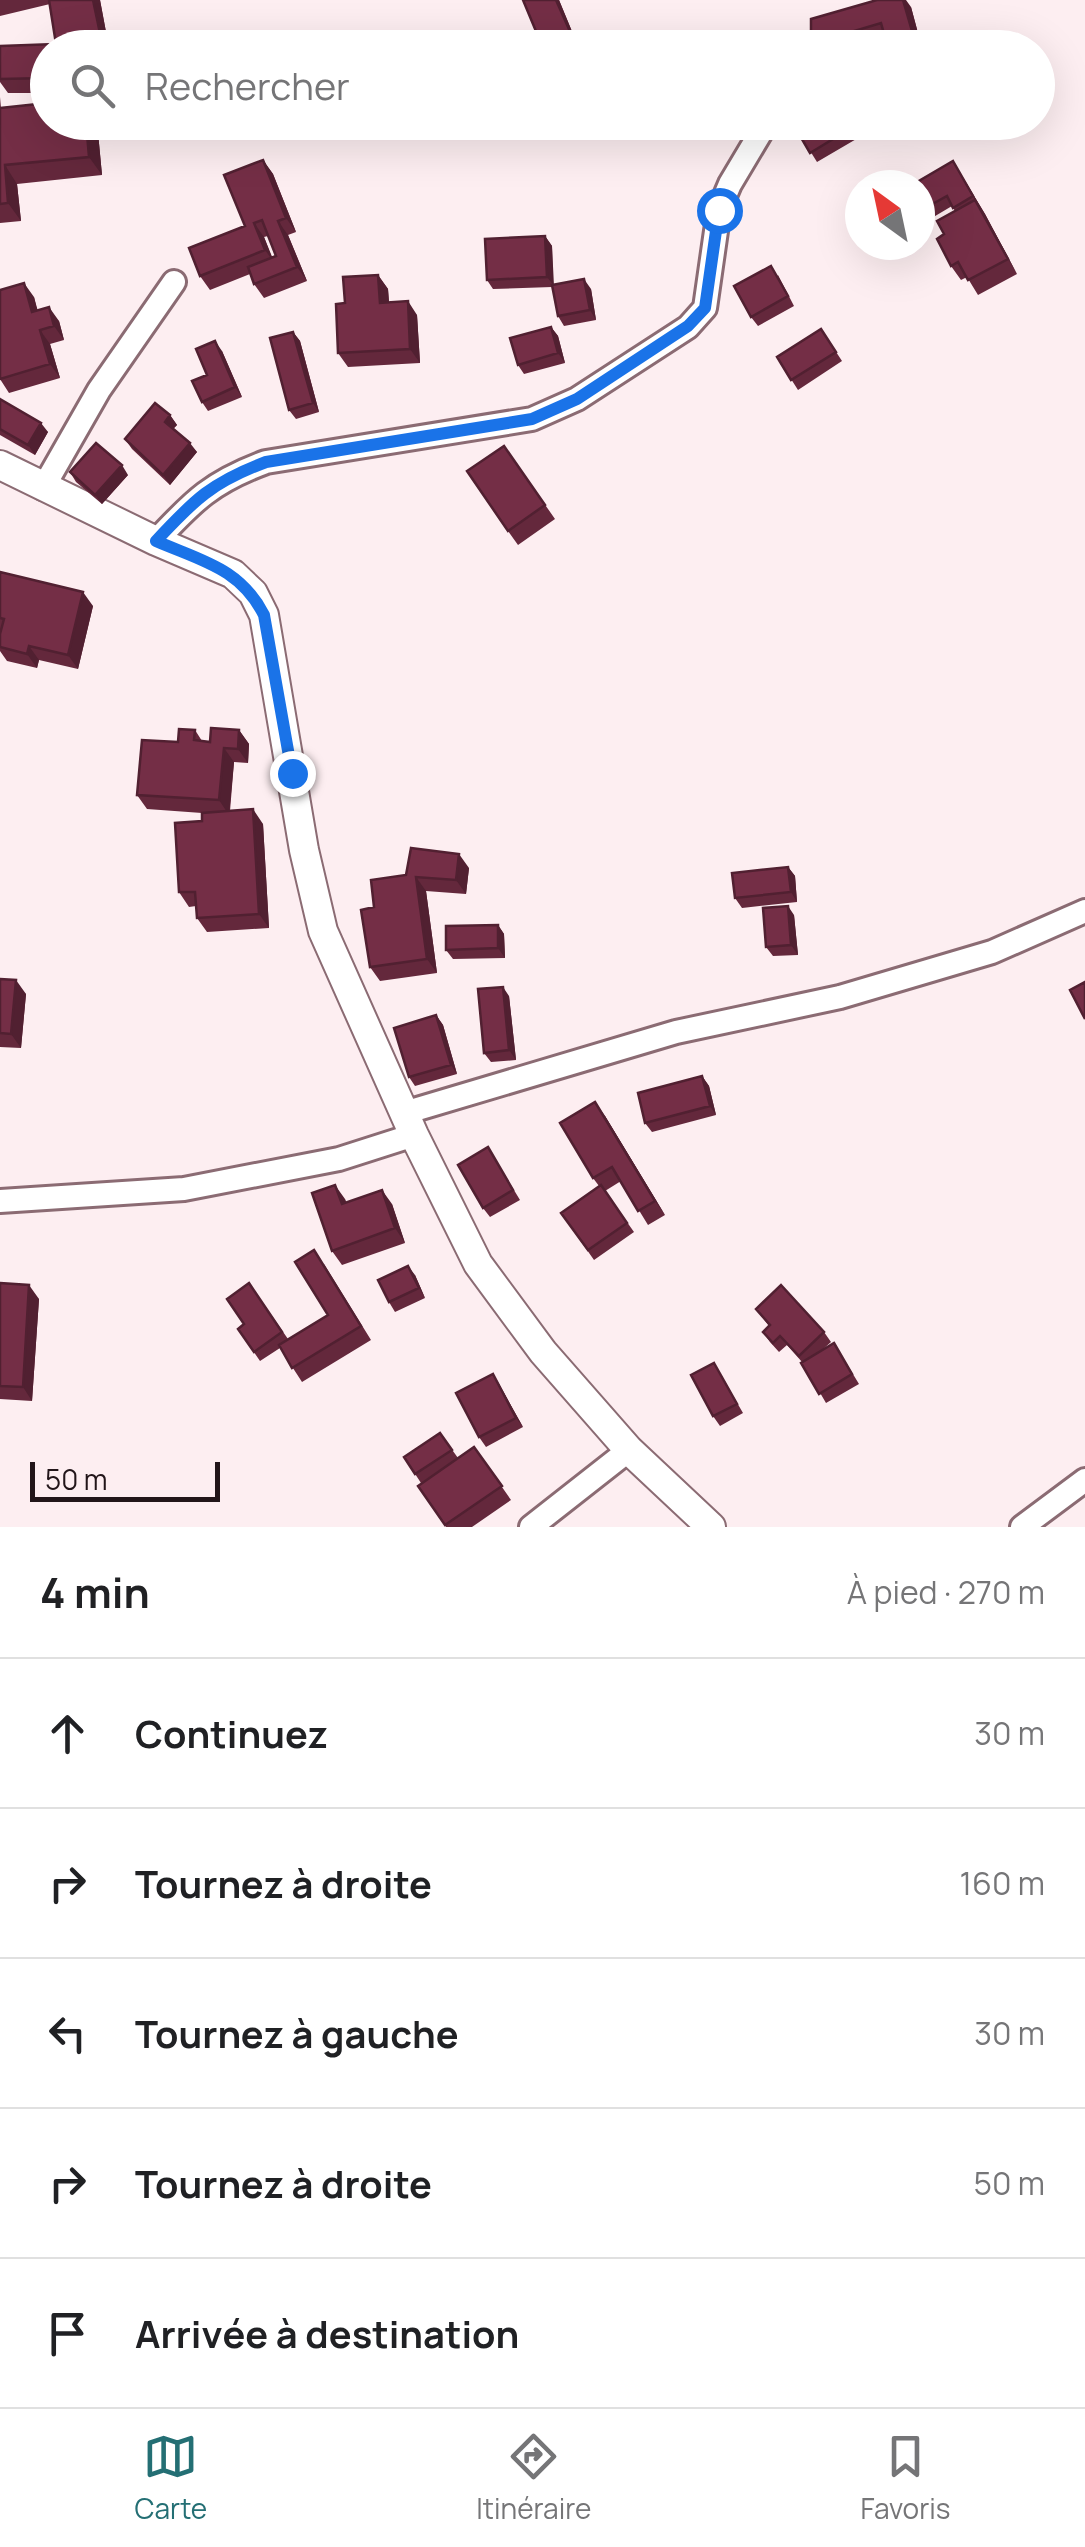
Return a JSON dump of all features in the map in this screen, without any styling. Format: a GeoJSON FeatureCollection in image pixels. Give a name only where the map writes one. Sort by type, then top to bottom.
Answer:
{"type":"FeatureCollection","features":[{"type":"Feature","properties":{"kind":"street"},"geometry":{"type":"LineString","coordinates":[[156,541],[198,495],[231,475],[266,462],[532,419],[577,399],[688,326],[705,308],[719,210],[756,140]]}},
{"type":"Feature","properties":{"kind":"street"},"geometry":{"type":"LineString","coordinates":[[43,488],[99,390],[174,282]]}},
{"type":"Feature","properties":{"kind":"street"},"geometry":{"type":"LineString","coordinates":[[0,465],[233,574],[253,593],[264,615],[304,850],[324,932],[409,1124],[478,1264],[542,1352],[629,1450],[712,1527]]}},
{"type":"Feature","properties":{"kind":"street"},"geometry":{"type":"LineString","coordinates":[[0,1201],[184,1189],[339,1158],[409,1124],[676,1032],[840,997],[935,969],[992,952],[1085,911]]}},
{"type":"Feature","properties":{"kind":"street"},"geometry":{"type":"LineString","coordinates":[[531,1527],[629,1450]]}},
{"type":"Feature","properties":{"kind":"street"},"geometry":{"type":"LineString","coordinates":[[1022,1527],[1085,1480]]}},
{"type":"Feature","properties":{"kind":"building"},"geometry":{"type":"Polygon","coordinates":[[[49,0],[93,0],[99,30],[54,30],[49,0]]]}},
{"type":"Feature","properties":{"kind":"building"},"geometry":{"type":"Polygon","coordinates":[[[523,0],[556,0],[569,30],[536,30],[523,0]]]}},
{"type":"Feature","properties":{"kind":"building"},"geometry":{"type":"Polygon","coordinates":[[[877,0],[903,0],[912,30],[883,30],[881,23],[857,30],[811,30],[811,19],[877,0]]]}},
{"type":"Feature","properties":{"kind":"building"},"geometry":{"type":"Polygon","coordinates":[[[30,45],[30,78],[0,79],[0,46],[30,45]]]}},
{"type":"Feature","properties":{"kind":"building"},"geometry":{"type":"Polygon","coordinates":[[[30,105],[30,140],[88,140],[89,157],[5,165],[8,203],[0,204],[0,108],[30,105]]]}},
{"type":"Feature","properties":{"kind":"building"},"geometry":{"type":"Polygon","coordinates":[[[802,140],[831,140],[810,153],[802,140]]]}},
{"type":"Feature","properties":{"kind":"building"},"geometry":{"type":"Polygon","coordinates":[[[263,160],[286,218],[278,221],[297,267],[254,284],[248,267],[276,256],[262,220],[254,223],[265,250],[200,276],[189,248],[245,226],[224,175],[263,160]]]}},
{"type":"Feature","properties":{"kind":"building"},"geometry":{"type":"Polygon","coordinates":[[[953,161],[973,196],[953,208],[947,196],[935,203],[935,172],[953,161]]]}},
{"type":"Feature","properties":{"kind":"building"},"geometry":{"type":"Polygon","coordinates":[[[975,200],[1008,259],[968,280],[958,262],[951,266],[937,239],[944,234],[937,221],[975,200]]]}},
{"type":"Feature","properties":{"kind":"building"},"geometry":{"type":"Polygon","coordinates":[[[545,236],[547,277],[487,280],[485,239],[545,236]]]}},
{"type":"Feature","properties":{"kind":"building"},"geometry":{"type":"Polygon","coordinates":[[[771,266],[788,296],[751,317],[734,286],[771,266]]]}},
{"type":"Feature","properties":{"kind":"building"},"geometry":{"type":"Polygon","coordinates":[[[378,275],[380,303],[408,301],[410,349],[338,353],[336,304],[345,303],[343,277],[378,275]]]}},
{"type":"Feature","properties":{"kind":"building"},"geometry":{"type":"Polygon","coordinates":[[[584,279],[590,310],[558,316],[552,285],[584,279]]]}},
{"type":"Feature","properties":{"kind":"building"},"geometry":{"type":"Polygon","coordinates":[[[24,283],[32,312],[49,307],[54,326],[40,330],[50,364],[0,379],[0,290],[24,283]]]}},
{"type":"Feature","properties":{"kind":"building"},"geometry":{"type":"Polygon","coordinates":[[[551,327],[558,353],[518,365],[510,338],[551,327]]]}},
{"type":"Feature","properties":{"kind":"building"},"geometry":{"type":"Polygon","coordinates":[[[821,329],[836,352],[791,380],[777,357],[821,329]]]}},
{"type":"Feature","properties":{"kind":"building"},"geometry":{"type":"Polygon","coordinates":[[[293,332],[313,403],[289,410],[270,338],[293,332]]]}},
{"type":"Feature","properties":{"kind":"building"},"geometry":{"type":"Polygon","coordinates":[[[215,341],[235,387],[202,402],[192,381],[207,375],[196,349],[215,341]]]}},
{"type":"Feature","properties":{"kind":"building"},"geometry":{"type":"Polygon","coordinates":[[[0,399],[41,423],[28,445],[0,429],[0,399]]]}},
{"type":"Feature","properties":{"kind":"building"},"geometry":{"type":"Polygon","coordinates":[[[155,403],[170,415],[165,422],[190,443],[163,475],[125,439],[155,403]]]}},
{"type":"Feature","properties":{"kind":"building"},"geometry":{"type":"Polygon","coordinates":[[[96,443],[122,465],[95,495],[70,472],[96,443]]]}},
{"type":"Feature","properties":{"kind":"building"},"geometry":{"type":"Polygon","coordinates":[[[504,446],[545,505],[508,531],[467,471],[504,446]]]}},
{"type":"Feature","properties":{"kind":"building"},"geometry":{"type":"Polygon","coordinates":[[[0,572],[83,592],[68,655],[29,646],[27,654],[0,647],[4,619],[0,618],[0,572]]]}},
{"type":"Feature","properties":{"kind":"building"},"geometry":{"type":"Polygon","coordinates":[[[211,728],[239,730],[238,749],[224,748],[219,800],[137,795],[142,740],[178,742],[179,729],[195,730],[194,740],[210,742],[211,728]]]}},
{"type":"Feature","properties":{"kind":"building"},"geometry":{"type":"Polygon","coordinates":[[[253,809],[259,914],[197,918],[195,892],[179,892],[175,823],[202,821],[202,813],[253,809]]]}},
{"type":"Feature","properties":{"kind":"building"},"geometry":{"type":"Polygon","coordinates":[[[411,848],[459,854],[456,880],[416,877],[427,959],[370,967],[361,910],[374,907],[371,880],[406,875],[411,848]]]}},
{"type":"Feature","properties":{"kind":"building"},"geometry":{"type":"Polygon","coordinates":[[[788,867],[791,892],[735,898],[732,873],[788,867]]]}},
{"type":"Feature","properties":{"kind":"building"},"geometry":{"type":"Polygon","coordinates":[[[788,906],[791,945],[766,947],[763,908],[788,906]]]}},
{"type":"Feature","properties":{"kind":"building"},"geometry":{"type":"Polygon","coordinates":[[[498,925],[498,948],[446,950],[446,926],[498,925]]]}},
{"type":"Feature","properties":{"kind":"building"},"geometry":{"type":"Polygon","coordinates":[[[0,979],[16,980],[11,1034],[0,1033],[0,979]]]}},
{"type":"Feature","properties":{"kind":"building"},"geometry":{"type":"Polygon","coordinates":[[[1085,982],[1085,1019],[1070,990],[1085,982]]]}},
{"type":"Feature","properties":{"kind":"building"},"geometry":{"type":"Polygon","coordinates":[[[503,987],[509,1050],[484,1053],[478,989],[503,987]]]}},
{"type":"Feature","properties":{"kind":"building"},"geometry":{"type":"Polygon","coordinates":[[[436,1015],[451,1065],[409,1077],[394,1028],[436,1015]]]}},
{"type":"Feature","properties":{"kind":"building"},"geometry":{"type":"Polygon","coordinates":[[[702,1076],[710,1106],[645,1123],[638,1093],[702,1076]]]}},
{"type":"Feature","properties":{"kind":"building"},"geometry":{"type":"Polygon","coordinates":[[[595,1102],[655,1201],[638,1211],[612,1167],[593,1178],[560,1123],[595,1102]]]}},
{"type":"Feature","properties":{"kind":"building"},"geometry":{"type":"Polygon","coordinates":[[[488,1147],[513,1190],[483,1208],[458,1165],[488,1147]]]}},
{"type":"Feature","properties":{"kind":"building"},"geometry":{"type":"Polygon","coordinates":[[[335,1185],[342,1204],[382,1190],[395,1228],[332,1251],[312,1193],[335,1185]]]}},
{"type":"Feature","properties":{"kind":"building"},"geometry":{"type":"Polygon","coordinates":[[[601,1185],[627,1223],[588,1250],[561,1213],[601,1185]]]}},
{"type":"Feature","properties":{"kind":"building"},"geometry":{"type":"Polygon","coordinates":[[[314,1250],[361,1326],[292,1368],[279,1345],[328,1315],[295,1262],[314,1250]]]}},
{"type":"Feature","properties":{"kind":"building"},"geometry":{"type":"Polygon","coordinates":[[[408,1266],[419,1288],[389,1302],[378,1280],[408,1266]]]}},
{"type":"Feature","properties":{"kind":"building"},"geometry":{"type":"Polygon","coordinates":[[[0,1283],[29,1285],[23,1387],[0,1386],[0,1283]]]}},
{"type":"Feature","properties":{"kind":"building"},"geometry":{"type":"Polygon","coordinates":[[[249,1283],[282,1332],[254,1352],[238,1329],[244,1324],[227,1299],[249,1283]]]}},
{"type":"Feature","properties":{"kind":"building"},"geometry":{"type":"Polygon","coordinates":[[[781,1285],[824,1332],[799,1356],[780,1336],[773,1343],[763,1332],[770,1325],[756,1309],[781,1285]]]}},
{"type":"Feature","properties":{"kind":"building"},"geometry":{"type":"Polygon","coordinates":[[[834,1343],[852,1374],[819,1394],[801,1363],[834,1343]]]}},
{"type":"Feature","properties":{"kind":"building"},"geometry":{"type":"Polygon","coordinates":[[[714,1363],[737,1404],[713,1416],[691,1375],[714,1363]]]}},
{"type":"Feature","properties":{"kind":"building"},"geometry":{"type":"Polygon","coordinates":[[[493,1374],[516,1418],[479,1437],[456,1393],[493,1374]]]}},
{"type":"Feature","properties":{"kind":"building"},"geometry":{"type":"Polygon","coordinates":[[[440,1433],[452,1450],[415,1474],[404,1457],[440,1433]]]}},
{"type":"Feature","properties":{"kind":"building"},"geometry":{"type":"Polygon","coordinates":[[[474,1447],[502,1486],[445,1525],[418,1486],[474,1447]]]}},
{"type":"Feature","properties":{"kind":"route"},"geometry":{"type":"LineString","coordinates":[[292,773],[264,615],[253,593],[233,574],[156,541],[198,495],[231,475],[266,462],[532,419],[577,399],[688,326],[705,308],[719,210]]}}]}
